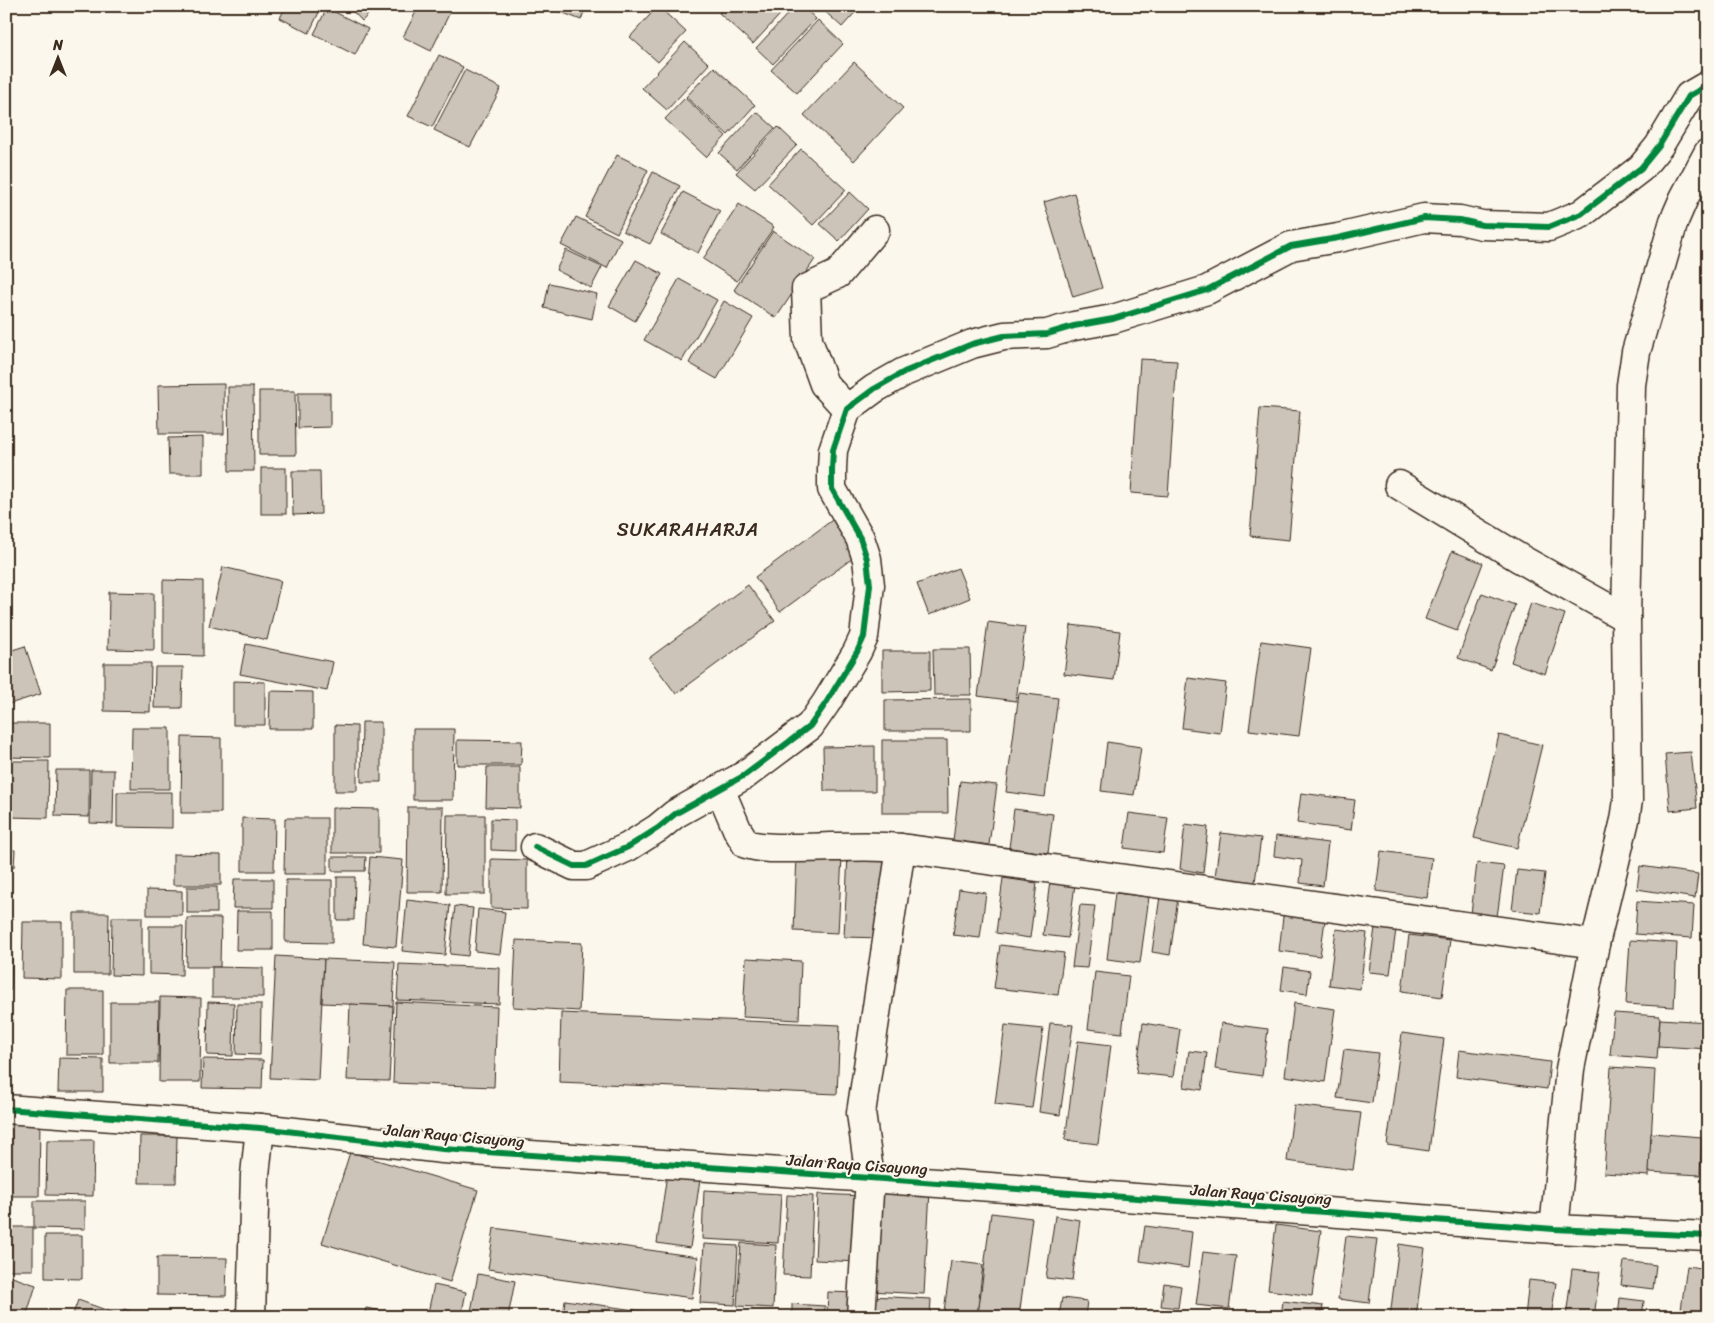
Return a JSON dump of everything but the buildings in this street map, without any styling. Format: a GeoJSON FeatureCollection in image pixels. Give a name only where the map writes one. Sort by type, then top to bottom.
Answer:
{"type":"FeatureCollection","features":[{"type":"Feature","properties":{"kind":"street"},"geometry":{"type":"LineString","coordinates":[[535,847],[574,866],[586,866],[628,847],[658,828],[675,814],[745,776],[810,726],[858,652],[864,637],[870,585],[867,559],[860,538],[832,489],[833,450],[847,409],[874,390],[904,372],[972,344],[1004,336],[1047,334],[1145,310],[1207,290],[1291,246],[1363,233],[1424,218],[1460,220],[1482,225],[1548,227],[1581,214],[1641,168],[1659,146],[1689,96],[1708,85]]}},
{"type":"Feature","properties":{"kind":"street"},"geometry":{"type":"LineString","coordinates":[[1554,1229],[1570,1069],[1595,944],[1625,820],[1628,800],[1626,618],[1633,370],[1636,352],[1674,221],[1708,153]]}},
{"type":"Feature","properties":{"kind":"street"},"geometry":{"type":"LineString","coordinates":[[847,409],[824,384],[808,340],[806,289],[838,274],[875,230]]}},
{"type":"Feature","properties":{"kind":"street"},"geometry":{"type":"LineString","coordinates":[[1399,485],[1518,558],[1626,618]]}},
{"type":"Feature","properties":{"kind":"street"},"geometry":{"type":"LineString","coordinates":[[720,789],[737,829],[746,844],[767,848],[878,846],[902,848],[1595,944]]}},
{"type":"Feature","properties":{"kind":"street"},"geometry":{"type":"LineString","coordinates":[[861,1317],[870,1178],[861,1114],[902,848]]}},
{"type":"Feature","properties":{"kind":"street","name":"Jalan Raya Cisayong"},"geometry":{"type":"LineString","coordinates":[[6,1109],[260,1128],[443,1149],[870,1178],[1554,1229],[1708,1236]]}},
{"type":"Feature","properties":{"kind":"street"},"geometry":{"type":"LineString","coordinates":[[250,1317],[255,1175],[260,1128]]}},
{"type":"Feature","properties":{"kind":"cycle path"},"geometry":{"type":"LineString","coordinates":[[535,847],[574,866],[586,866],[628,847],[658,828],[675,814],[745,775],[810,726],[857,652],[864,637],[870,585],[867,559],[860,538],[832,489],[832,469],[833,450],[847,409],[874,389],[904,372],[972,344],[1004,336],[1047,334],[1074,326],[1113,319],[1207,290],[1291,246],[1338,238],[1424,218],[1460,220],[1482,225],[1549,227],[1581,214],[1641,168],[1659,146],[1689,96],[1708,85]]}},
{"type":"Feature","properties":{"kind":"cycle path"},"geometry":{"type":"LineString","coordinates":[[6,1109],[260,1128],[443,1149],[870,1178],[1554,1229],[1708,1236]]}},
{"type":"Feature","properties":{"kind":"district","name":"SUKARAHARJA"},"geometry":{"type":"Point","coordinates":[688,529]}}]}
